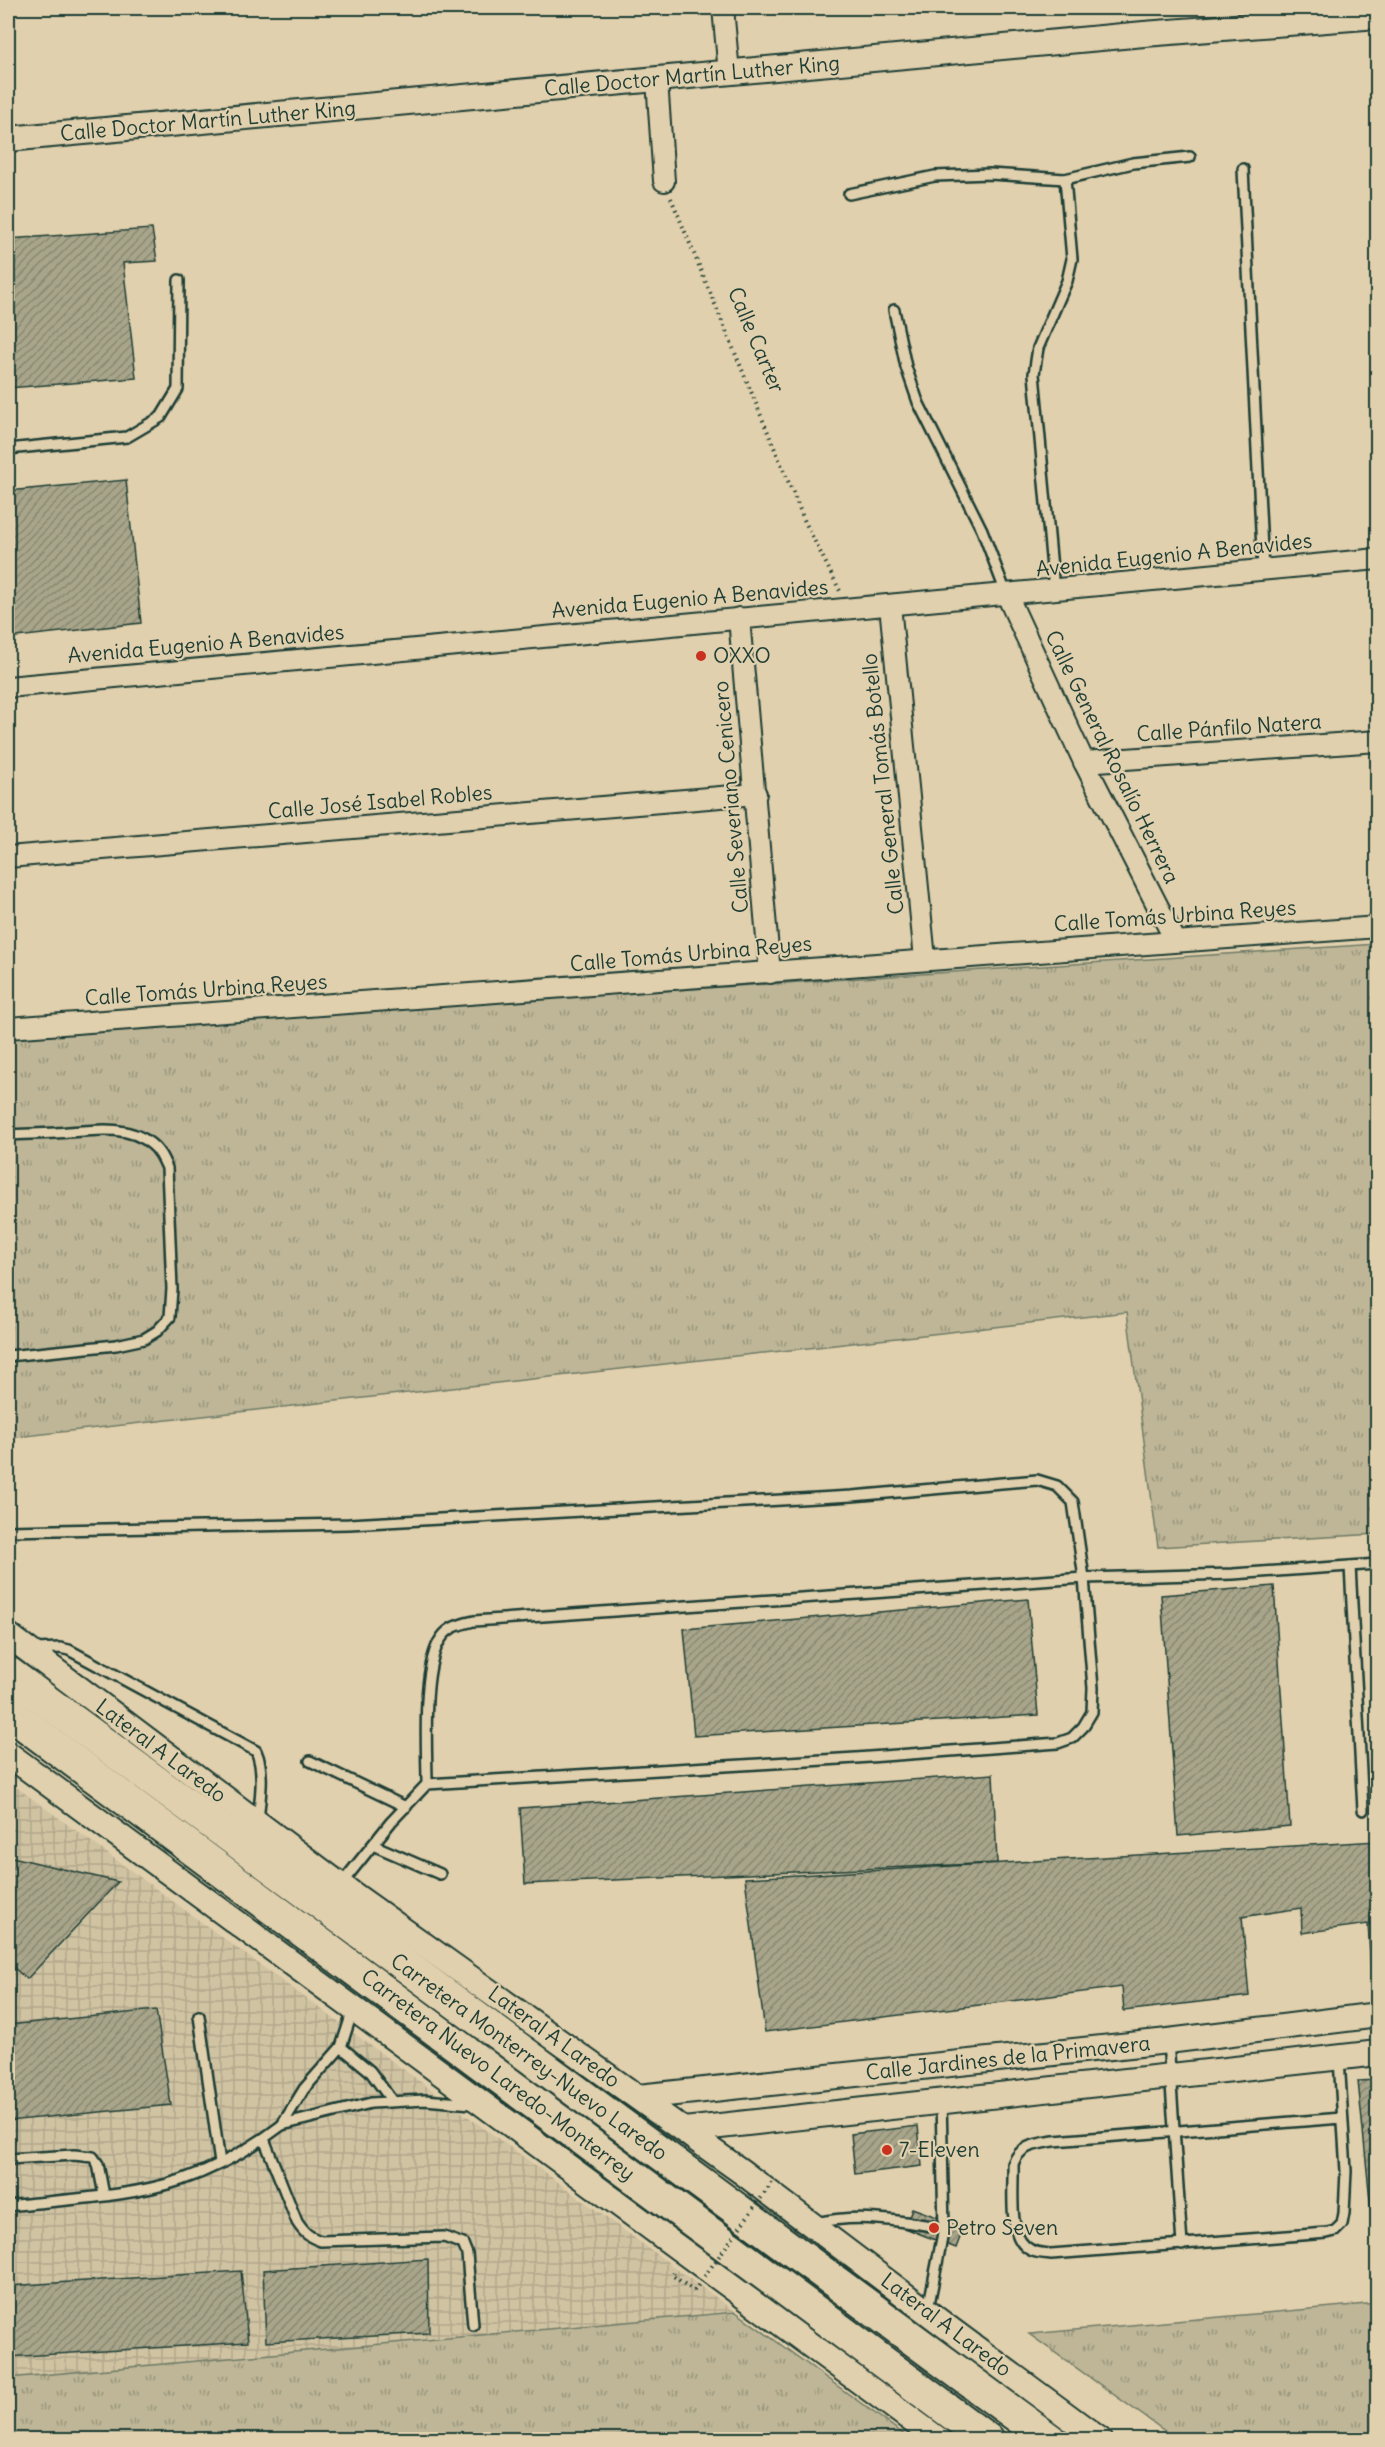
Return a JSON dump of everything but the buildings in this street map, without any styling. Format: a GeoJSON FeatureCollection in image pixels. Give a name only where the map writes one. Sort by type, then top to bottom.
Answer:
{"type":"FeatureCollection","features":[{"type":"Feature","properties":{"kind":"highway","name":"Carretera Monterrey-Nuevo Laredo"},"geometry":{"type":"LineString","coordinates":[[18,1662],[332,1895],[1050,2439]]}},
{"type":"Feature","properties":{"kind":"highway","name":"Carretera Nuevo Laredo-Monterrey"},"geometry":{"type":"LineString","coordinates":[[8,1712],[988,2439]]}},
{"type":"Feature","properties":{"kind":"street"},"geometry":{"type":"LineString","coordinates":[[723,8],[729,73]]}},
{"type":"Feature","properties":{"kind":"street","name":"Calle Doctor Martín Luther King"},"geometry":{"type":"LineString","coordinates":[[8,139],[1144,34],[1377,16]]}},
{"type":"Feature","properties":{"kind":"street"},"geometry":{"type":"LineString","coordinates":[[657,80],[664,181]]}},
{"type":"Feature","properties":{"kind":"street","name":"Avenida Eugenio A Benavides"},"geometry":{"type":"LineString","coordinates":[[8,687],[1377,559]]}},
{"type":"Feature","properties":{"kind":"street","name":"Calle General Rosalío Herrera"},"geometry":{"type":"LineString","coordinates":[[1007,595],[1084,762],[1175,940]]}},
{"type":"Feature","properties":{"kind":"street","name":"Calle General Tomás Botello"},"geometry":{"type":"LineString","coordinates":[[890,605],[925,959]]}},
{"type":"Feature","properties":{"kind":"street","name":"Calle Severiano Cenicero"},"geometry":{"type":"LineString","coordinates":[[739,618],[770,973]]}},
{"type":"Feature","properties":{"kind":"street","name":"Calle Pánfilo Natera"},"geometry":{"type":"LineString","coordinates":[[1084,762],[1377,741]]}},
{"type":"Feature","properties":{"kind":"street","name":"Calle José Isabel Robles"},"geometry":{"type":"LineString","coordinates":[[8,857],[756,794]]}},
{"type":"Feature","properties":{"kind":"street","name":"Calle Tomás Urbina Reyes"},"geometry":{"type":"LineString","coordinates":[[8,1028],[770,973],[1175,940],[1377,927]]}},
{"type":"Feature","properties":{"kind":"street"},"geometry":{"type":"LineString","coordinates":[[8,1635],[18,1662]]}},
{"type":"Feature","properties":{"kind":"street"},"geometry":{"type":"LineString","coordinates":[[8,1754],[939,2439]]}},
{"type":"Feature","properties":{"kind":"street","name":"Lateral A Laredo"},"geometry":{"type":"LineString","coordinates":[[332,1895],[638,2097],[1100,2439]]}},
{"type":"Feature","properties":{"kind":"street","name":"Calle Jardines de la Primavera"},"geometry":{"type":"LineString","coordinates":[[638,2097],[1168,2041],[1377,2016]]}},
{"type":"Feature","properties":{"kind":"street","name":"Calle Jardines de la Primavera"},"geometry":{"type":"LineString","coordinates":[[684,2130],[1377,2053]]}},
{"type":"Feature","properties":{"kind":"lane"},"geometry":{"type":"LineString","coordinates":[[849,194],[934,176],[990,174],[1065,179],[1133,163],[1190,157]]}},
{"type":"Feature","properties":{"kind":"lane"},"geometry":{"type":"LineString","coordinates":[[1243,169],[1263,570]]}},
{"type":"Feature","properties":{"kind":"lane"},"geometry":{"type":"LineString","coordinates":[[1054,590],[1034,374],[1038,348],[1067,281],[1072,259],[1065,179]]}},
{"type":"Feature","properties":{"kind":"lane"},"geometry":{"type":"LineString","coordinates":[[8,449],[127,437],[161,417],[178,389],[179,280]]}},
{"type":"Feature","properties":{"kind":"lane"},"geometry":{"type":"LineString","coordinates":[[894,310],[906,367],[918,402],[982,530],[1007,595]]}},
{"type":"Feature","properties":{"kind":"lane"},"geometry":{"type":"LineString","coordinates":[[8,1135],[95,1129],[126,1133],[150,1143],[167,1168],[172,1289],[170,1317],[157,1331],[144,1339],[8,1356]]}},
{"type":"Feature","properties":{"kind":"lane"},"geometry":{"type":"LineString","coordinates":[[8,1531],[349,1524],[852,1496],[1037,1480],[1057,1486],[1073,1502],[1084,1578],[1093,1688],[1092,1712],[1083,1727],[1072,1738],[1058,1743],[856,1758],[427,1784],[332,1895]]}},
{"type":"Feature","properties":{"kind":"lane"},"geometry":{"type":"LineString","coordinates":[[427,1784],[428,1684],[434,1653],[442,1637],[454,1626],[474,1621],[1084,1578],[1233,1574],[1377,1564]]}},
{"type":"Feature","properties":{"kind":"lane"},"geometry":{"type":"LineString","coordinates":[[1350,1566],[1363,1810]]}},
{"type":"Feature","properties":{"kind":"lane"},"geometry":{"type":"LineString","coordinates":[[18,1662],[60,1647],[69,1650],[256,1751],[260,1758],[261,1779],[250,1834]]}},
{"type":"Feature","properties":{"kind":"lane"},"geometry":{"type":"LineString","coordinates":[[310,1761],[406,1806]]}},
{"type":"Feature","properties":{"kind":"lane"},"geometry":{"type":"LineString","coordinates":[[373,1845],[440,1874]]}},
{"type":"Feature","properties":{"kind":"lane"},"geometry":{"type":"LineString","coordinates":[[8,2206],[104,2195],[181,2180],[220,2163],[264,2139],[282,2125],[304,2089],[340,2048],[354,2008]]}},
{"type":"Feature","properties":{"kind":"lane"},"geometry":{"type":"LineString","coordinates":[[199,2016],[220,2163]]}},
{"type":"Feature","properties":{"kind":"lane"},"geometry":{"type":"LineString","coordinates":[[1168,2041],[1182,2244]]}},
{"type":"Feature","properties":{"kind":"lane"},"geometry":{"type":"LineString","coordinates":[[340,2048],[370,2071],[392,2101]]}},
{"type":"Feature","properties":{"kind":"lane"},"geometry":{"type":"LineString","coordinates":[[1339,2058],[1346,2171],[1342,2224],[1335,2231],[1051,2254],[1036,2252],[1026,2247],[1017,2238],[1013,2164],[1016,2155],[1024,2148],[1054,2141],[1342,2118]]}},
{"type":"Feature","properties":{"kind":"lane"},"geometry":{"type":"LineString","coordinates":[[282,2125],[348,2108],[392,2101],[425,2100],[483,2104]]}},
{"type":"Feature","properties":{"kind":"lane"},"geometry":{"type":"LineString","coordinates":[[927,2312],[944,2228],[941,2101]]}},
{"type":"Feature","properties":{"kind":"lane"},"geometry":{"type":"LineString","coordinates":[[264,2139],[297,2222],[311,2238],[321,2241],[444,2237],[463,2244],[467,2254],[473,2325]]}},
{"type":"Feature","properties":{"kind":"lane"},"geometry":{"type":"LineString","coordinates":[[8,2159],[74,2155],[93,2157],[98,2164],[104,2195]]}},
{"type":"Feature","properties":{"kind":"lane"},"geometry":{"type":"LineString","coordinates":[[812,2224],[842,2219],[875,2218],[944,2228]]}},
{"type":"Feature","properties":{"kind":"path","name":"Calle Carter"},"geometry":{"type":"LineString","coordinates":[[664,181],[805,522],[849,609]]}},
{"type":"Feature","properties":{"kind":"path"},"geometry":{"type":"LineString","coordinates":[[672,2275],[694,2291],[774,2180]]}},
{"type":"Feature","properties":{"kind":"shaded area"},"geometry":{"type":"Polygon","coordinates":[[[8,1781],[736,2312],[8,2378],[8,1781]]]}},
{"type":"Feature","properties":{"kind":"green space"},"geometry":{"type":"Polygon","coordinates":[[[1377,944],[1377,1534],[1158,1547],[1127,1312],[8,1438],[8,1034],[1377,944]]]}},
{"type":"Feature","properties":{"kind":"green space"},"geometry":{"type":"Polygon","coordinates":[[[1377,2303],[1377,2439],[1176,2439],[1029,2334],[1377,2303]]]}},
{"type":"Feature","properties":{"kind":"green space"},"geometry":{"type":"Polygon","coordinates":[[[736,2312],[910,2439],[8,2439],[8,2378],[736,2312]]]}},
{"type":"Feature","properties":{"kind":"place","name":"OXXO"},"geometry":{"type":"Point","coordinates":[701,656]}},
{"type":"Feature","properties":{"kind":"place","name":"7-Eleven"},"geometry":{"type":"Point","coordinates":[887,2150]}},
{"type":"Feature","properties":{"kind":"place","name":"Petro Seven"},"geometry":{"type":"Point","coordinates":[934,2228]}}]}
